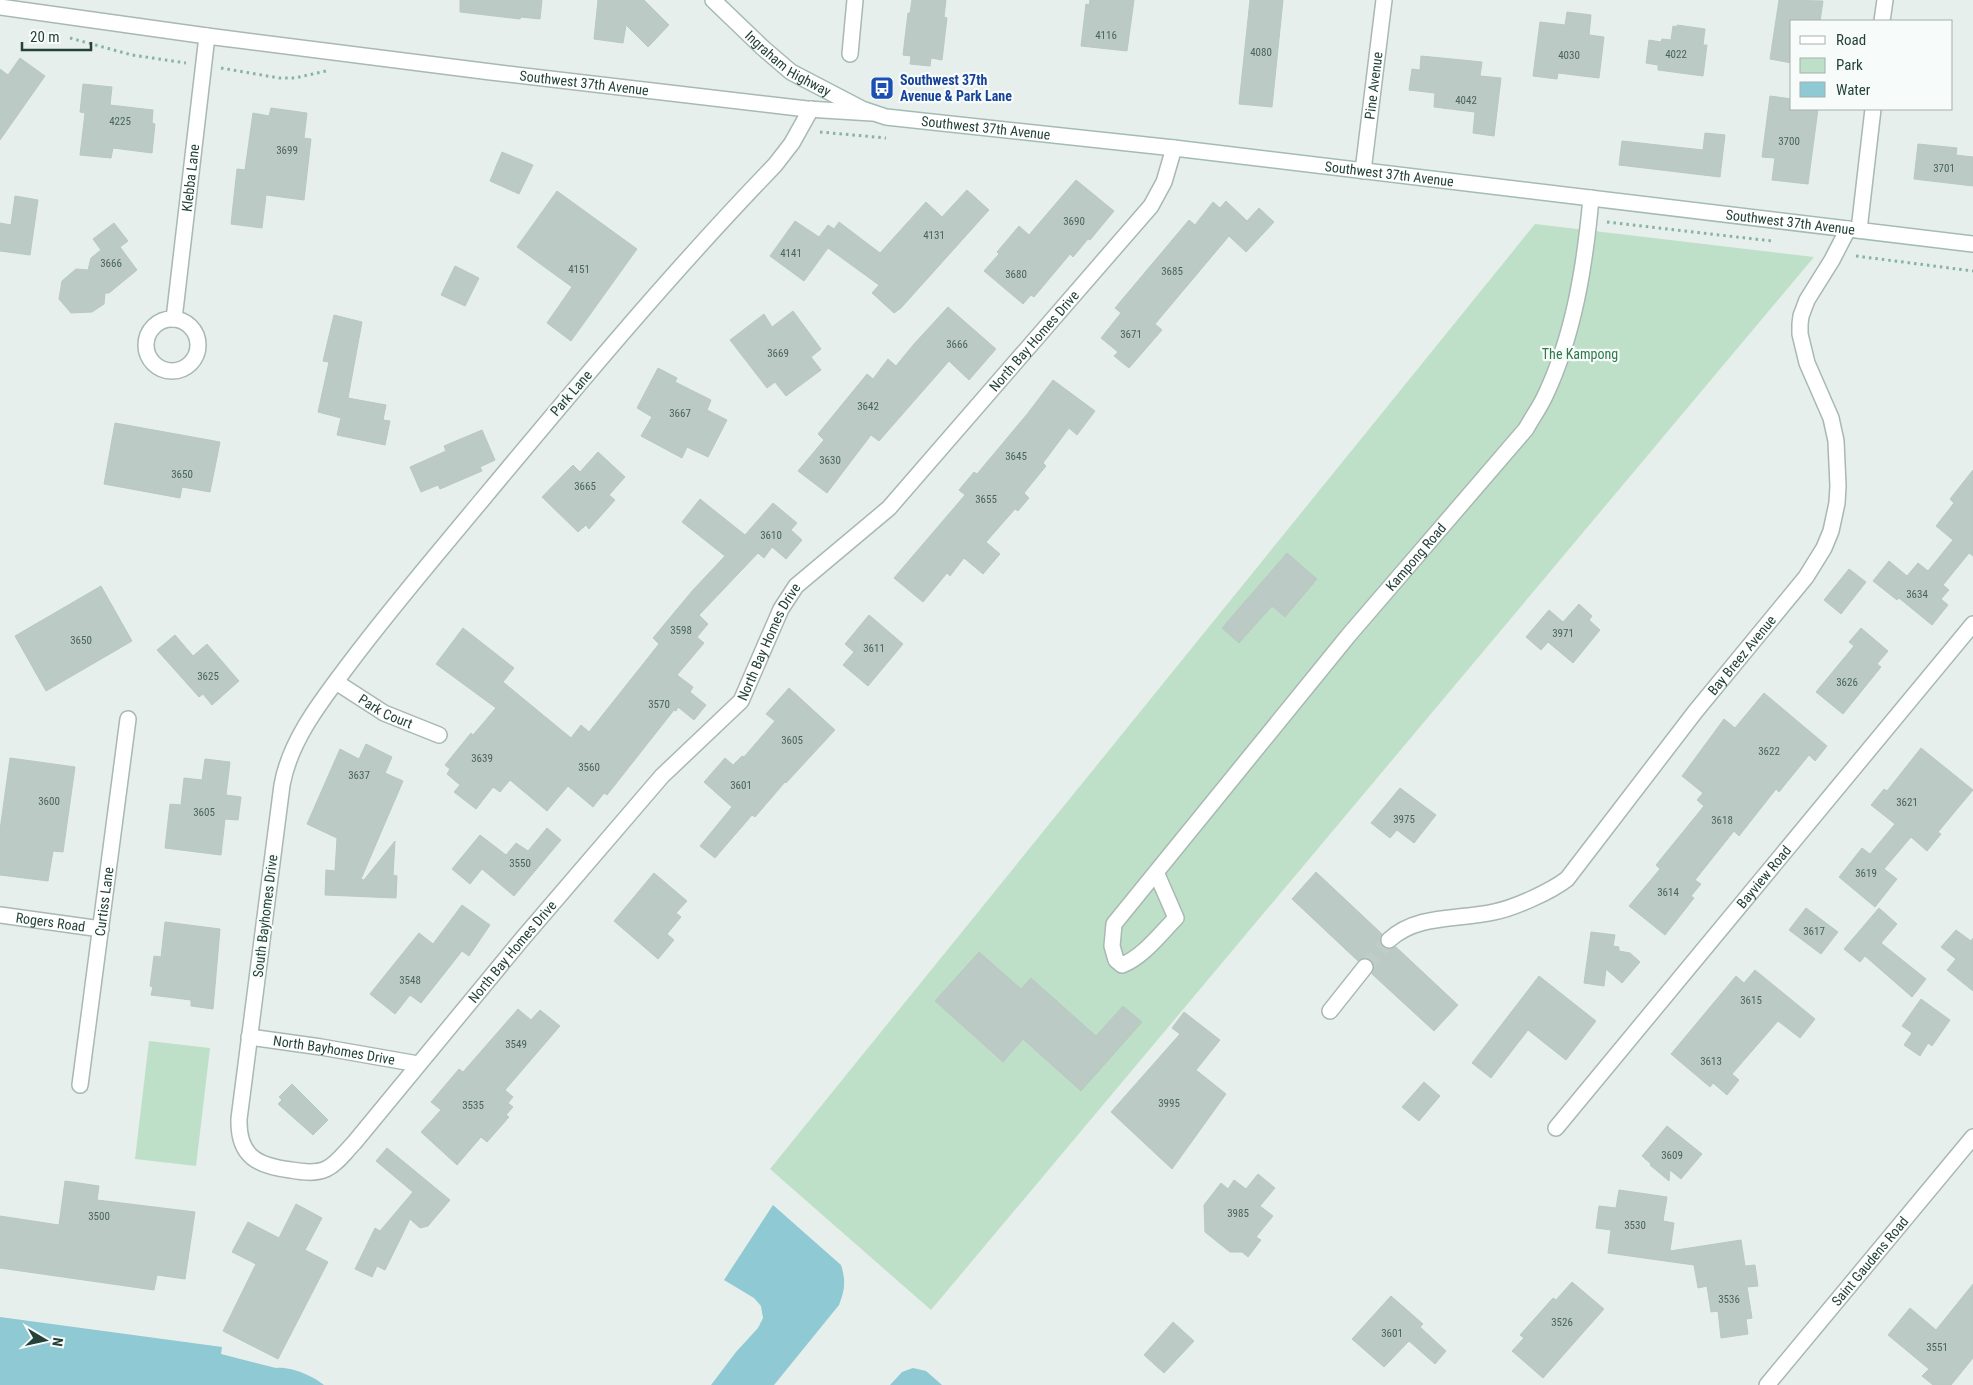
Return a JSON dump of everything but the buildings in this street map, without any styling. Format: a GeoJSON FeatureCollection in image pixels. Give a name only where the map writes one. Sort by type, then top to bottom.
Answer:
{"type":"FeatureCollection","features":[{"type":"Feature","properties":{"kind":"street","name":"Ingraham Highway"},"geometry":{"type":"LineString","coordinates":[[713,0],[791,72],[872,113]]}},
{"type":"Feature","properties":{"kind":"street"},"geometry":{"type":"LineString","coordinates":[[850,54],[855,0]]}},
{"type":"Feature","properties":{"kind":"street","name":"Pine Avenue"},"geometry":{"type":"LineString","coordinates":[[1363,171],[1384,0]]}},
{"type":"Feature","properties":{"kind":"street"},"geometry":{"type":"LineString","coordinates":[[1882,20],[1885,0]]}},
{"type":"Feature","properties":{"kind":"street","name":"Southwest 37th Avenue"},"geometry":{"type":"LineString","coordinates":[[0,7],[207,36],[812,109],[872,113],[888,117],[1174,148],[1973,244]]}},
{"type":"Feature","properties":{"kind":"street","name":"Klebba Lane"},"geometry":{"type":"LineString","coordinates":[[174,319],[207,36]]}},
{"type":"Feature","properties":{"kind":"street","name":"Park Lane"},"geometry":{"type":"LineString","coordinates":[[336,682],[402,597],[567,398],[775,164],[792,143],[812,109]]}},
{"type":"Feature","properties":{"kind":"street"},"geometry":{"type":"LineString","coordinates":[[1853,229],[1873,110]]}},
{"type":"Feature","properties":{"kind":"street","name":"North Bay Homes Drive"},"geometry":{"type":"LineString","coordinates":[[254,1160],[280,1169],[307,1172],[325,1170],[334,1164],[354,1143],[516,945],[662,776],[741,701],[781,609],[796,586],[889,508],[1151,206],[1164,182],[1174,148]]}},
{"type":"Feature","properties":{"kind":"street","name":"Kampong Road"},"geometry":{"type":"LineString","coordinates":[[1156,872],[1176,918],[1145,949],[1129,962],[1122,965],[1116,960],[1112,946],[1114,924],[1156,872],[1348,636],[1526,429],[1545,396],[1568,334],[1582,272],[1591,198]]}},
{"type":"Feature","properties":{"kind":"street","name":"Bay Breez Avenue"},"geometry":{"type":"LineString","coordinates":[[1389,940],[1398,932],[1412,925],[1433,920],[1482,915],[1510,908],[1559,885],[1567,879],[1695,712],[1793,594],[1816,562],[1831,531],[1837,503],[1836,441],[1831,418],[1807,363],[1800,334],[1800,324],[1807,300],[1853,229]]}},
{"type":"Feature","properties":{"kind":"street","name":"Bayview Road"},"geometry":{"type":"LineString","coordinates":[[1556,1128],[1973,624]]}},
{"type":"Feature","properties":{"kind":"street","name":"Park Court"},"geometry":{"type":"LineString","coordinates":[[336,682],[384,713],[438,735]]}},
{"type":"Feature","properties":{"kind":"street","name":"South Bayhomes Drive"},"geometry":{"type":"LineString","coordinates":[[254,1160],[246,1152],[239,1130],[249,1037],[284,771],[306,727],[336,682]]}},
{"type":"Feature","properties":{"kind":"street","name":"Curtiss Lane"},"geometry":{"type":"LineString","coordinates":[[80,1085],[128,719]]}},
{"type":"Feature","properties":{"kind":"street","name":"Rogers Road"},"geometry":{"type":"LineString","coordinates":[[0,916],[101,928]]}},
{"type":"Feature","properties":{"kind":"street"},"geometry":{"type":"LineString","coordinates":[[1330,1011],[1365,967]]}},
{"type":"Feature","properties":{"kind":"street","name":"North Bayhomes Drive"},"geometry":{"type":"LineString","coordinates":[[249,1037],[418,1064]]}},
{"type":"Feature","properties":{"kind":"street","name":"Saint Gaudens Road"},"geometry":{"type":"LineString","coordinates":[[1767,1385],[1973,1137]]}},
{"type":"Feature","properties":{"kind":"path"},"geometry":{"type":"LineString","coordinates":[[63,36],[132,55],[181,62]]}},
{"type":"Feature","properties":{"kind":"path"},"geometry":{"type":"LineString","coordinates":[[1853,255],[1973,271]]}},
{"type":"Feature","properties":{"kind":"green space","name":"The Kampong"},"geometry":{"type":"Polygon","coordinates":[[[1535,224],[1814,257],[931,1310],[770,1169],[1535,224]]]}},
{"type":"Feature","properties":{"kind":"green space"},"geometry":{"type":"Polygon","coordinates":[[[149,1041],[210,1048],[196,1166],[135,1159],[149,1041]]]}},
{"type":"Feature","properties":{"kind":"water"},"geometry":{"type":"Polygon","coordinates":[[[773,1205],[841,1265],[844,1276],[844,1290],[841,1300],[839,1305],[774,1385],[711,1385],[736,1352],[758,1328],[763,1318],[761,1306],[754,1298],[724,1280],[773,1205]]]}},
{"type":"Feature","properties":{"kind":"water"},"geometry":{"type":"Polygon","coordinates":[[[0,1317],[222,1347],[221,1354],[276,1368],[294,1370],[314,1378],[324,1385],[0,1385],[0,1317]]]}},
{"type":"Feature","properties":{"kind":"water"},"geometry":{"type":"Polygon","coordinates":[[[913,1368],[926,1371],[942,1385],[890,1385],[902,1372],[913,1368]]]}},
{"type":"Feature","properties":{"kind":"tunnel"},"geometry":{"type":"LineString","coordinates":[[1365,967],[1389,940]]}},
{"type":"Feature","properties":{"kind":"place","name":"Southwest 37th Avenue & Park Lane"},"geometry":{"type":"Point","coordinates":[882,88]}}]}
